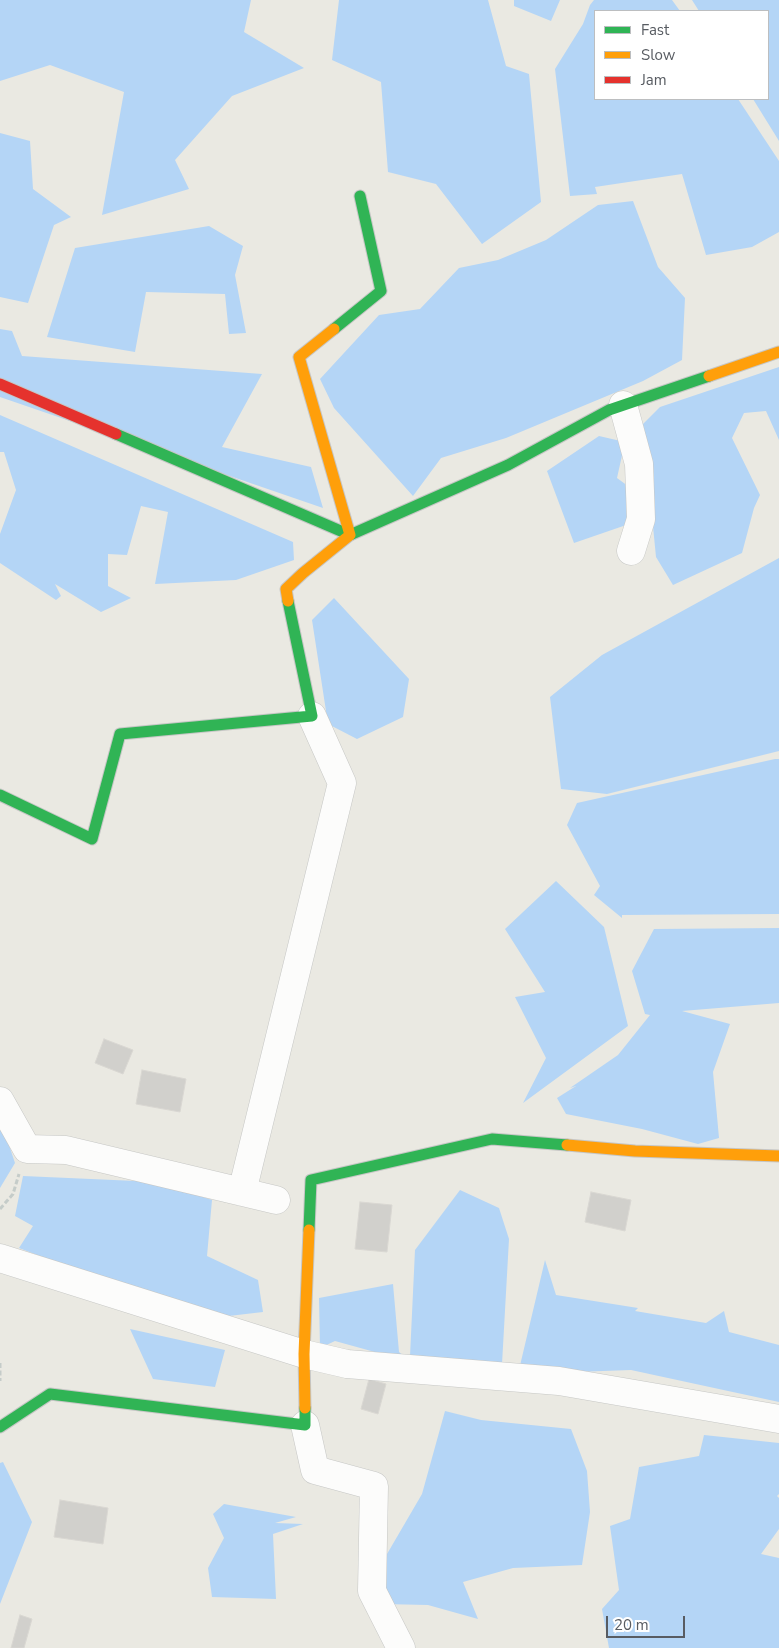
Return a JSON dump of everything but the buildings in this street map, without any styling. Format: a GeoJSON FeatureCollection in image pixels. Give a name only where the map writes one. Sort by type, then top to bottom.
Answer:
{"type":"FeatureCollection","features":[{"type":"Feature","properties":{"kind":"street"},"geometry":{"type":"LineString","coordinates":[[350,535],[299,357],[381,291],[360,196]]}},
{"type":"Feature","properties":{"kind":"street"},"geometry":{"type":"LineString","coordinates":[[242,1192],[342,782],[312,716],[286,589],[350,535],[508,465],[610,410],[779,352]]}},
{"type":"Feature","properties":{"kind":"street"},"geometry":{"type":"LineString","coordinates":[[0,384],[350,535]]}},
{"type":"Feature","properties":{"kind":"street"},"geometry":{"type":"LineString","coordinates":[[623,405],[639,464],[641,519],[631,551]]}},
{"type":"Feature","properties":{"kind":"street"},"geometry":{"type":"LineString","coordinates":[[0,795],[92,839],[120,734],[312,716]]}},
{"type":"Feature","properties":{"kind":"street"},"geometry":{"type":"LineString","coordinates":[[0,1101],[27,1149],[66,1150],[276,1200]]}},
{"type":"Feature","properties":{"kind":"street"},"geometry":{"type":"LineString","coordinates":[[400,1648],[372,1591],[374,1486],[315,1470],[305,1425],[304,1354],[311,1180],[492,1139],[635,1151],[779,1156]]}},
{"type":"Feature","properties":{"kind":"street"},"geometry":{"type":"LineString","coordinates":[[0,1258],[304,1354],[347,1364],[559,1381],[779,1420]]}},
{"type":"Feature","properties":{"kind":"street"},"geometry":{"type":"LineString","coordinates":[[0,1427],[50,1394],[305,1425]]}},
{"type":"Feature","properties":{"kind":"path"},"geometry":{"type":"LineString","coordinates":[[0,1208],[13,1194],[27,1149]]}},
{"type":"Feature","properties":{"kind":"path"},"geometry":{"type":"LineString","coordinates":[[0,1363],[0,1382]]}},
{"type":"Feature","properties":{"kind":"water"},"geometry":{"type":"Polygon","coordinates":[[[0,0],[251,0],[244,32],[304,68],[232,96],[175,160],[189,189],[102,215],[124,92],[50,65],[0,81],[0,0]]]}},
{"type":"Feature","properties":{"kind":"water"},"geometry":{"type":"Polygon","coordinates":[[[339,0],[488,0],[506,66],[529,74],[541,202],[482,244],[436,184],[388,172],[381,82],[332,60],[339,0]]]}},
{"type":"Feature","properties":{"kind":"water"},"geometry":{"type":"Polygon","coordinates":[[[514,0],[560,0],[551,21],[514,6],[514,0]]]}},
{"type":"Feature","properties":{"kind":"water"},"geometry":{"type":"Polygon","coordinates":[[[594,0],[672,0],[679,10],[594,10],[594,100],[739,100],[779,161],[779,232],[752,247],[706,255],[682,174],[595,187],[597,194],[570,196],[555,69],[583,24],[590,5],[594,0]]]}},
{"type":"Feature","properties":{"kind":"water"},"geometry":{"type":"Polygon","coordinates":[[[692,0],[779,0],[779,141],[754,100],[769,100],[769,10],[698,10],[692,0]]]}},
{"type":"Feature","properties":{"kind":"water"},"geometry":{"type":"Polygon","coordinates":[[[0,133],[30,141],[33,189],[71,217],[54,225],[28,303],[0,297],[0,133]]]}},
{"type":"Feature","properties":{"kind":"water"},"geometry":{"type":"Polygon","coordinates":[[[633,201],[658,267],[685,298],[682,360],[643,381],[506,438],[441,458],[413,496],[334,408],[320,379],[379,315],[420,309],[459,268],[498,260],[546,240],[598,205],[633,201]]]}},
{"type":"Feature","properties":{"kind":"water"},"geometry":{"type":"Polygon","coordinates":[[[209,226],[243,246],[235,275],[246,333],[229,334],[225,294],[146,292],[135,352],[47,337],[75,248],[209,226]]]}},
{"type":"Feature","properties":{"kind":"water"},"geometry":{"type":"Polygon","coordinates":[[[0,329],[12,331],[22,356],[262,374],[222,447],[311,467],[323,508],[0,397],[0,329]]]}},
{"type":"Feature","properties":{"kind":"water"},"geometry":{"type":"Polygon","coordinates":[[[779,367],[779,440],[766,411],[744,413],[732,438],[760,495],[754,508],[742,553],[673,585],[656,557],[643,424],[660,407],[779,367]]]}},
{"type":"Feature","properties":{"kind":"water"},"geometry":{"type":"Polygon","coordinates":[[[0,415],[293,542],[294,560],[236,580],[155,584],[168,512],[141,506],[127,555],[108,554],[108,586],[131,598],[101,612],[55,584],[61,596],[56,600],[0,563],[0,534],[16,490],[4,452],[0,452],[0,415]]]}},
{"type":"Feature","properties":{"kind":"water"},"geometry":{"type":"Polygon","coordinates":[[[599,436],[625,442],[617,478],[632,489],[632,523],[574,543],[547,471],[599,436]]]}},
{"type":"Feature","properties":{"kind":"water"},"geometry":{"type":"Polygon","coordinates":[[[779,558],[779,751],[607,794],[561,789],[550,697],[602,655],[779,558]]]}},
{"type":"Feature","properties":{"kind":"water"},"geometry":{"type":"Polygon","coordinates":[[[334,598],[409,679],[403,717],[357,739],[328,724],[312,620],[334,598]]]}},
{"type":"Feature","properties":{"kind":"water"},"geometry":{"type":"Polygon","coordinates":[[[779,759],[779,914],[622,915],[622,918],[594,895],[600,886],[567,825],[577,803],[779,759]]]}},
{"type":"Feature","properties":{"kind":"water"},"geometry":{"type":"Polygon","coordinates":[[[556,881],[604,927],[628,1026],[523,1103],[546,1058],[515,997],[545,992],[505,929],[556,881]]]}},
{"type":"Feature","properties":{"kind":"water"},"geometry":{"type":"Polygon","coordinates":[[[779,928],[779,1003],[682,1011],[730,1024],[713,1072],[719,1138],[698,1144],[642,1129],[566,1114],[557,1098],[618,1055],[650,1015],[645,1014],[632,971],[654,929],[779,928]]]}},
{"type":"Feature","properties":{"kind":"water"},"geometry":{"type":"Polygon","coordinates":[[[0,1118],[15,1163],[0,1188],[0,1118]]]}},
{"type":"Feature","properties":{"kind":"water"},"geometry":{"type":"Polygon","coordinates":[[[23,1176],[159,1182],[212,1200],[207,1256],[258,1280],[263,1312],[203,1319],[19,1248],[33,1226],[15,1216],[23,1176]]]}},
{"type":"Feature","properties":{"kind":"water"},"geometry":{"type":"Polygon","coordinates":[[[460,1190],[499,1208],[509,1239],[502,1364],[410,1356],[415,1250],[460,1190]]]}},
{"type":"Feature","properties":{"kind":"water"},"geometry":{"type":"Polygon","coordinates":[[[545,1260],[556,1295],[638,1308],[635,1311],[706,1323],[724,1311],[729,1332],[779,1345],[779,1402],[631,1370],[518,1374],[545,1260]]]}},
{"type":"Feature","properties":{"kind":"water"},"geometry":{"type":"Polygon","coordinates":[[[393,1284],[399,1352],[411,1362],[335,1341],[320,1348],[319,1298],[393,1284]]]}},
{"type":"Feature","properties":{"kind":"water"},"geometry":{"type":"Polygon","coordinates":[[[130,1329],[225,1350],[215,1387],[153,1379],[130,1329]]]}},
{"type":"Feature","properties":{"kind":"water"},"geometry":{"type":"Polygon","coordinates":[[[445,1411],[481,1420],[571,1429],[587,1471],[590,1512],[582,1565],[513,1568],[463,1582],[478,1619],[428,1605],[382,1604],[387,1554],[422,1494],[445,1411]]]}},
{"type":"Feature","properties":{"kind":"water"},"geometry":{"type":"Polygon","coordinates":[[[704,1435],[779,1443],[779,1494],[777,1496],[779,1498],[779,1529],[761,1554],[779,1558],[779,1648],[609,1648],[602,1609],[619,1590],[610,1526],[630,1519],[639,1467],[699,1456],[704,1435]]]}},
{"type":"Feature","properties":{"kind":"water"},"geometry":{"type":"Polygon","coordinates":[[[3,1462],[32,1522],[0,1604],[0,1463],[3,1462]]]}},
{"type":"Feature","properties":{"kind":"water"},"geometry":{"type":"Polygon","coordinates":[[[224,1504],[296,1517],[275,1523],[303,1524],[273,1534],[276,1599],[212,1597],[208,1568],[224,1538],[213,1514],[224,1504]]]}},
{"type":"Feature","properties":{"kind":"traffic: fast"},"geometry":{"type":"LineString","coordinates":[[334,329],[381,291],[360,196]]}},
{"type":"Feature","properties":{"kind":"traffic: fast"},"geometry":{"type":"LineString","coordinates":[[116,434],[350,535],[508,465],[609,410],[709,376]]}},
{"type":"Feature","properties":{"kind":"traffic: fast"},"geometry":{"type":"LineString","coordinates":[[0,795],[92,839],[120,734],[312,716],[288,601]]}},
{"type":"Feature","properties":{"kind":"traffic: fast"},"geometry":{"type":"LineString","coordinates":[[309,1230],[311,1180],[492,1139],[567,1145]]}},
{"type":"Feature","properties":{"kind":"traffic: fast"},"geometry":{"type":"LineString","coordinates":[[0,1427],[50,1394],[305,1425],[305,1408]]}},
{"type":"Feature","properties":{"kind":"traffic: slow"},"geometry":{"type":"LineString","coordinates":[[288,601],[286,589],[350,535],[299,357],[334,329]]}},
{"type":"Feature","properties":{"kind":"traffic: slow"},"geometry":{"type":"LineString","coordinates":[[709,376],[779,352]]}},
{"type":"Feature","properties":{"kind":"traffic: slow"},"geometry":{"type":"LineString","coordinates":[[567,1145],[635,1151],[779,1156]]}},
{"type":"Feature","properties":{"kind":"traffic: slow"},"geometry":{"type":"LineString","coordinates":[[305,1408],[304,1354],[309,1230]]}},
{"type":"Feature","properties":{"kind":"traffic: jam"},"geometry":{"type":"LineString","coordinates":[[0,384],[116,434]]}}]}
